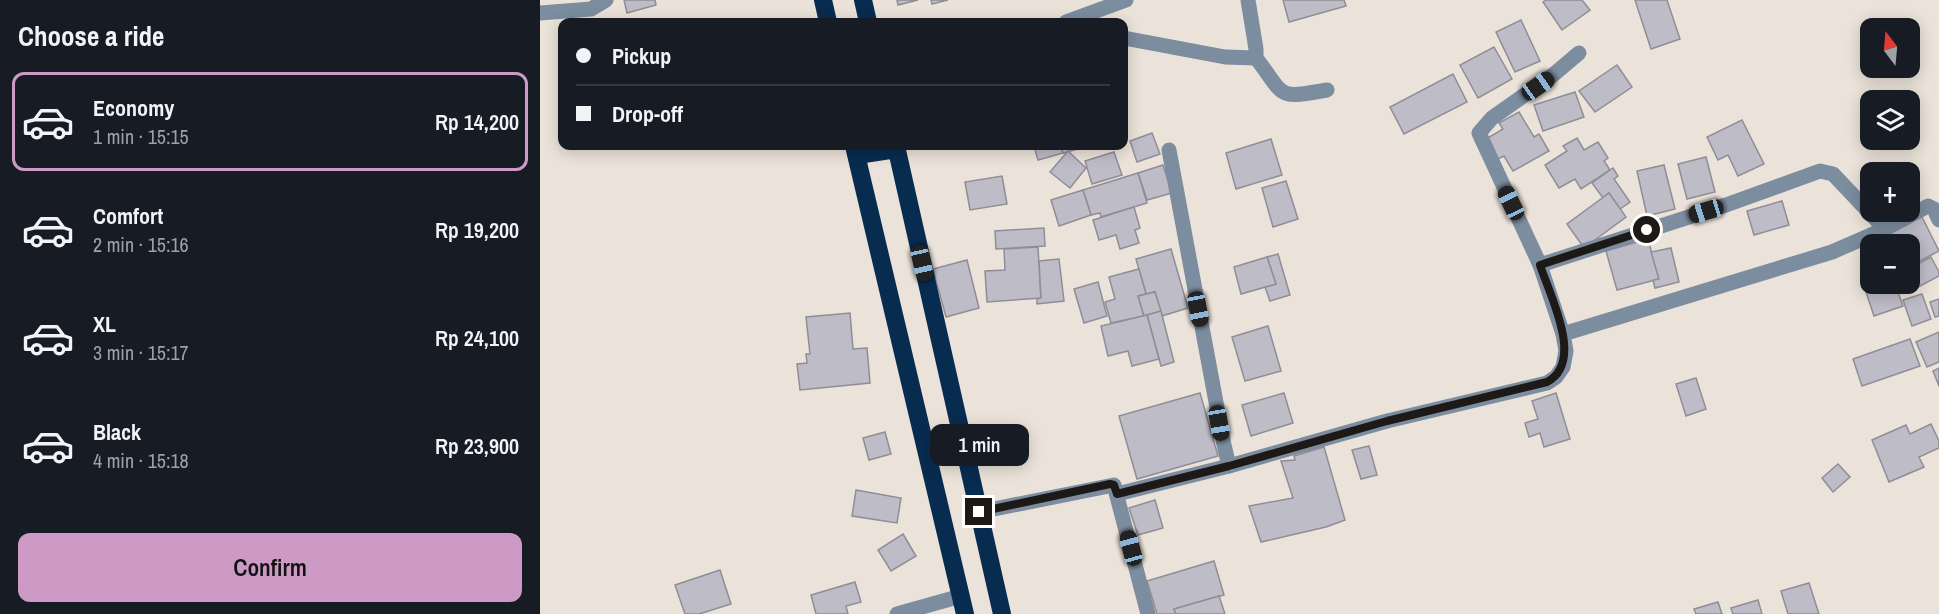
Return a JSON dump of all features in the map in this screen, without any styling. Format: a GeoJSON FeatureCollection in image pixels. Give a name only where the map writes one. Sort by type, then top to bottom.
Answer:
{"type":"FeatureCollection","features":[{"type":"Feature","properties":{"kind":"highway"},"geometry":{"type":"LineString","coordinates":[[823,0],[827,18]]}},
{"type":"Feature","properties":{"kind":"highway"},"geometry":{"type":"LineString","coordinates":[[863,0],[867,18]]}},
{"type":"Feature","properties":{"kind":"highway"},"geometry":{"type":"LineString","coordinates":[[856,150],[963,605]]}},
{"type":"Feature","properties":{"kind":"highway"},"geometry":{"type":"LineString","coordinates":[[897,150],[1002,614]]}},
{"type":"Feature","properties":{"kind":"street"},"geometry":{"type":"LineString","coordinates":[[540,13],[591,9],[606,0]]}},
{"type":"Feature","properties":{"kind":"street"},"geometry":{"type":"LineString","coordinates":[[1077,18],[1126,0]]}},
{"type":"Feature","properties":{"kind":"street"},"geometry":{"type":"LineString","coordinates":[[1248,0],[1257,49],[1256,58],[1281,93],[1299,95],[1327,90]]}},
{"type":"Feature","properties":{"kind":"street"},"geometry":{"type":"LineString","coordinates":[[1128,40],[1225,57],[1256,58]]}},
{"type":"Feature","properties":{"kind":"street"},"geometry":{"type":"LineString","coordinates":[[1117,494],[1556,378],[1563,367],[1566,351],[1563,334],[1540,265],[1479,133],[1492,118],[1553,75],[1579,53]]}},
{"type":"Feature","properties":{"kind":"street"},"geometry":{"type":"LineString","coordinates":[[1169,150],[1229,466]]}},
{"type":"Feature","properties":{"kind":"street"},"geometry":{"type":"LineString","coordinates":[[1540,265],[1725,205],[1820,171],[1833,174],[1886,229]]}},
{"type":"Feature","properties":{"kind":"street"},"geometry":{"type":"LineString","coordinates":[[1563,334],[1832,252],[1886,229],[1928,206],[1934,209],[1939,220]]}},
{"type":"Feature","properties":{"kind":"street"},"geometry":{"type":"LineString","coordinates":[[979,512],[1114,485],[1148,614]]}},
{"type":"Feature","properties":{"kind":"street"},"geometry":{"type":"LineString","coordinates":[[897,614],[963,605]]}},
{"type":"Feature","properties":{"kind":"building"},"geometry":{"type":"Polygon","coordinates":[[[624,0],[655,0],[656,5],[627,13],[624,0]]]}},
{"type":"Feature","properties":{"kind":"building"},"geometry":{"type":"Polygon","coordinates":[[[897,0],[918,0],[898,5],[897,0]]]}},
{"type":"Feature","properties":{"kind":"building"},"geometry":{"type":"Polygon","coordinates":[[[931,0],[948,0],[932,4],[931,0]]]}},
{"type":"Feature","properties":{"kind":"building"},"geometry":{"type":"Polygon","coordinates":[[[1283,0],[1344,0],[1346,6],[1289,22],[1283,0]]]}},
{"type":"Feature","properties":{"kind":"building"},"geometry":{"type":"Polygon","coordinates":[[[1546,0],[1582,0],[1590,10],[1562,30],[1543,2],[1546,0]]]}},
{"type":"Feature","properties":{"kind":"building"},"geometry":{"type":"Polygon","coordinates":[[[1635,0],[1667,0],[1680,39],[1651,49],[1635,0]]]}},
{"type":"Feature","properties":{"kind":"building"},"geometry":{"type":"Polygon","coordinates":[[[1521,20],[1540,61],[1515,72],[1496,32],[1521,20]]]}},
{"type":"Feature","properties":{"kind":"building"},"geometry":{"type":"Polygon","coordinates":[[[1494,47],[1512,79],[1478,98],[1460,65],[1494,47]]]}},
{"type":"Feature","properties":{"kind":"building"},"geometry":{"type":"Polygon","coordinates":[[[1617,65],[1632,87],[1595,112],[1579,91],[1617,65]]]}},
{"type":"Feature","properties":{"kind":"building"},"geometry":{"type":"Polygon","coordinates":[[[1453,74],[1467,102],[1404,134],[1390,107],[1453,74]]]}},
{"type":"Feature","properties":{"kind":"building"},"geometry":{"type":"Polygon","coordinates":[[[1575,92],[1584,117],[1543,131],[1534,105],[1575,92]]]}},
{"type":"Feature","properties":{"kind":"building"},"geometry":{"type":"Polygon","coordinates":[[[1519,112],[1534,137],[1539,134],[1549,151],[1513,171],[1504,156],[1498,159],[1486,139],[1503,129],[1499,123],[1519,112]]]}},
{"type":"Feature","properties":{"kind":"building"},"geometry":{"type":"Polygon","coordinates":[[[1742,120],[1764,164],[1738,176],[1728,155],[1718,160],[1707,137],[1742,120]]]}},
{"type":"Feature","properties":{"kind":"building"},"geometry":{"type":"Polygon","coordinates":[[[1152,133],[1160,154],[1137,162],[1130,141],[1152,133]]]}},
{"type":"Feature","properties":{"kind":"building"},"geometry":{"type":"Polygon","coordinates":[[[1577,138],[1584,150],[1598,142],[1608,158],[1604,161],[1610,170],[1581,189],[1575,179],[1559,188],[1545,165],[1567,151],[1563,146],[1577,138]]]}},
{"type":"Feature","properties":{"kind":"building"},"geometry":{"type":"Polygon","coordinates":[[[1271,139],[1282,175],[1236,189],[1226,153],[1271,139]]]}},
{"type":"Feature","properties":{"kind":"building"},"geometry":{"type":"Polygon","coordinates":[[[1035,150],[1062,150],[1063,153],[1038,160],[1035,150]]]}},
{"type":"Feature","properties":{"kind":"building"},"geometry":{"type":"Polygon","coordinates":[[[1068,151],[1086,168],[1070,188],[1050,172],[1068,151]]]}},
{"type":"Feature","properties":{"kind":"building"},"geometry":{"type":"Polygon","coordinates":[[[1114,152],[1122,175],[1092,184],[1085,161],[1114,152]]]}},
{"type":"Feature","properties":{"kind":"building"},"geometry":{"type":"Polygon","coordinates":[[[1706,157],[1715,192],[1687,199],[1678,164],[1706,157]]]}},
{"type":"Feature","properties":{"kind":"building"},"geometry":{"type":"Polygon","coordinates":[[[1163,165],[1172,193],[1147,200],[1138,173],[1163,165]]]}},
{"type":"Feature","properties":{"kind":"building"},"geometry":{"type":"Polygon","coordinates":[[[1664,165],[1675,209],[1647,216],[1637,171],[1664,165]]]}},
{"type":"Feature","properties":{"kind":"building"},"geometry":{"type":"Polygon","coordinates":[[[1613,168],[1618,176],[1614,179],[1630,202],[1620,209],[1609,193],[1603,198],[1592,183],[1613,168]]]}},
{"type":"Feature","properties":{"kind":"building"},"geometry":{"type":"Polygon","coordinates":[[[1138,173],[1147,203],[1101,217],[1100,213],[1091,215],[1083,190],[1138,173]]]}},
{"type":"Feature","properties":{"kind":"building"},"geometry":{"type":"Polygon","coordinates":[[[1002,176],[1007,204],[970,210],[965,182],[1002,176]]]}},
{"type":"Feature","properties":{"kind":"building"},"geometry":{"type":"Polygon","coordinates":[[[1286,181],[1298,219],[1273,227],[1262,188],[1286,181]]]}},
{"type":"Feature","properties":{"kind":"building"},"geometry":{"type":"Polygon","coordinates":[[[1083,190],[1091,215],[1059,226],[1051,200],[1083,190]]]}},
{"type":"Feature","properties":{"kind":"building"},"geometry":{"type":"Polygon","coordinates":[[[1609,193],[1626,217],[1584,248],[1567,224],[1609,193]]]}},
{"type":"Feature","properties":{"kind":"building"},"geometry":{"type":"Polygon","coordinates":[[[1782,201],[1789,225],[1754,235],[1747,211],[1782,201]]]}},
{"type":"Feature","properties":{"kind":"building"},"geometry":{"type":"Polygon","coordinates":[[[1134,207],[1140,228],[1135,230],[1139,243],[1120,249],[1116,235],[1099,240],[1093,220],[1134,207]]]}},
{"type":"Feature","properties":{"kind":"building"},"geometry":{"type":"Polygon","coordinates":[[[1920,216],[1939,251],[1920,261],[1920,234],[1883,234],[1907,222],[1920,222],[1920,216]]]}},
{"type":"Feature","properties":{"kind":"building"},"geometry":{"type":"Polygon","coordinates":[[[1044,228],[1045,246],[996,249],[995,231],[1044,228]]]}},
{"type":"Feature","properties":{"kind":"building"},"geometry":{"type":"Polygon","coordinates":[[[1648,239],[1659,279],[1617,290],[1606,251],[1648,239]]]}},
{"type":"Feature","properties":{"kind":"building"},"geometry":{"type":"Polygon","coordinates":[[[1038,247],[1041,298],[987,302],[985,271],[1005,270],[1004,249],[1038,247]]]}},
{"type":"Feature","properties":{"kind":"building"},"geometry":{"type":"Polygon","coordinates":[[[1671,248],[1679,282],[1655,288],[1653,280],[1659,279],[1651,252],[1671,248]]]}},
{"type":"Feature","properties":{"kind":"building"},"geometry":{"type":"Polygon","coordinates":[[[1171,249],[1188,308],[1162,316],[1155,292],[1146,294],[1136,259],[1171,249]]]}},
{"type":"Feature","properties":{"kind":"building"},"geometry":{"type":"Polygon","coordinates":[[[1278,254],[1290,295],[1270,301],[1265,287],[1276,284],[1267,257],[1278,254]]]}},
{"type":"Feature","properties":{"kind":"building"},"geometry":{"type":"Polygon","coordinates":[[[1267,257],[1276,284],[1241,294],[1234,267],[1267,257]]]}},
{"type":"Feature","properties":{"kind":"building"},"geometry":{"type":"Polygon","coordinates":[[[1931,257],[1939,276],[1920,286],[1920,263],[1931,257]]]}},
{"type":"Feature","properties":{"kind":"building"},"geometry":{"type":"Polygon","coordinates":[[[1059,259],[1064,301],[1037,304],[1037,299],[1041,298],[1039,261],[1059,259]]]}},
{"type":"Feature","properties":{"kind":"building"},"geometry":{"type":"Polygon","coordinates":[[[967,260],[979,308],[946,317],[933,269],[967,260]]]}},
{"type":"Feature","properties":{"kind":"building"},"geometry":{"type":"Polygon","coordinates":[[[1139,269],[1146,294],[1138,296],[1144,316],[1111,323],[1105,302],[1115,299],[1109,277],[1139,269]]]}},
{"type":"Feature","properties":{"kind":"building"},"geometry":{"type":"Polygon","coordinates":[[[1098,282],[1107,316],[1084,323],[1074,289],[1098,282]]]}},
{"type":"Feature","properties":{"kind":"building"},"geometry":{"type":"Polygon","coordinates":[[[1155,292],[1161,311],[1144,316],[1138,296],[1155,292]]]}},
{"type":"Feature","properties":{"kind":"building"},"geometry":{"type":"Polygon","coordinates":[[[1867,294],[1899,294],[1903,306],[1874,316],[1867,294]]]}},
{"type":"Feature","properties":{"kind":"building"},"geometry":{"type":"Polygon","coordinates":[[[1922,294],[1931,319],[1912,326],[1903,300],[1922,294]]]}},
{"type":"Feature","properties":{"kind":"building"},"geometry":{"type":"Polygon","coordinates":[[[1939,299],[1939,316],[1935,317],[1930,302],[1939,299]]]}},
{"type":"Feature","properties":{"kind":"building"},"geometry":{"type":"Polygon","coordinates":[[[1161,311],[1174,362],[1161,366],[1147,315],[1161,311]]]}},
{"type":"Feature","properties":{"kind":"building"},"geometry":{"type":"Polygon","coordinates":[[[850,313],[853,349],[867,348],[870,383],[800,390],[797,364],[807,363],[806,354],[810,354],[806,317],[850,313]]]}},
{"type":"Feature","properties":{"kind":"building"},"geometry":{"type":"Polygon","coordinates":[[[1147,315],[1159,359],[1132,366],[1128,351],[1108,356],[1101,326],[1147,315]]]}},
{"type":"Feature","properties":{"kind":"building"},"geometry":{"type":"Polygon","coordinates":[[[1268,326],[1281,371],[1245,381],[1232,337],[1268,326]]]}},
{"type":"Feature","properties":{"kind":"building"},"geometry":{"type":"Polygon","coordinates":[[[1939,332],[1939,362],[1927,367],[1916,342],[1939,332]]]}},
{"type":"Feature","properties":{"kind":"building"},"geometry":{"type":"Polygon","coordinates":[[[1910,339],[1920,366],[1862,386],[1853,359],[1910,339]]]}},
{"type":"Feature","properties":{"kind":"building"},"geometry":{"type":"Polygon","coordinates":[[[1939,368],[1939,386],[1933,371],[1939,368]]]}},
{"type":"Feature","properties":{"kind":"building"},"geometry":{"type":"Polygon","coordinates":[[[1696,378],[1706,409],[1686,416],[1676,384],[1696,378]]]}},
{"type":"Feature","properties":{"kind":"building"},"geometry":{"type":"Polygon","coordinates":[[[1200,393],[1218,456],[1137,479],[1119,416],[1200,393]]]}},
{"type":"Feature","properties":{"kind":"building"},"geometry":{"type":"Polygon","coordinates":[[[1284,393],[1293,423],[1251,436],[1242,405],[1284,393]]]}},
{"type":"Feature","properties":{"kind":"building"},"geometry":{"type":"Polygon","coordinates":[[[1556,393],[1570,439],[1544,447],[1540,433],[1529,437],[1525,423],[1538,419],[1532,401],[1556,393]]]}},
{"type":"Feature","properties":{"kind":"building"},"geometry":{"type":"Polygon","coordinates":[[[1931,424],[1939,441],[1939,448],[1919,457],[1924,467],[1889,482],[1872,440],[1906,425],[1910,434],[1931,424]]]}},
{"type":"Feature","properties":{"kind":"building"},"geometry":{"type":"Polygon","coordinates":[[[885,432],[891,454],[869,460],[863,438],[885,432]]]}},
{"type":"Feature","properties":{"kind":"building"},"geometry":{"type":"Polygon","coordinates":[[[1369,446],[1377,475],[1361,479],[1352,450],[1369,446]]]}},
{"type":"Feature","properties":{"kind":"building"},"geometry":{"type":"Polygon","coordinates":[[[1324,447],[1345,520],[1326,527],[1261,542],[1249,506],[1293,498],[1281,461],[1295,460],[1294,456],[1324,447]]]}},
{"type":"Feature","properties":{"kind":"building"},"geometry":{"type":"Polygon","coordinates":[[[1838,464],[1850,477],[1833,492],[1822,478],[1838,464]]]}},
{"type":"Feature","properties":{"kind":"building"},"geometry":{"type":"Polygon","coordinates":[[[856,490],[901,498],[897,523],[852,516],[856,490]]]}},
{"type":"Feature","properties":{"kind":"building"},"geometry":{"type":"Polygon","coordinates":[[[1155,500],[1163,528],[1138,535],[1129,508],[1155,500]]]}},
{"type":"Feature","properties":{"kind":"building"},"geometry":{"type":"Polygon","coordinates":[[[903,534],[916,556],[891,571],[878,550],[903,534]]]}},
{"type":"Feature","properties":{"kind":"building"},"geometry":{"type":"Polygon","coordinates":[[[1214,561],[1224,595],[1174,609],[1176,614],[1157,614],[1147,581],[1214,561]]]}},
{"type":"Feature","properties":{"kind":"building"},"geometry":{"type":"Polygon","coordinates":[[[720,570],[731,604],[699,614],[685,614],[675,585],[720,570]]]}},
{"type":"Feature","properties":{"kind":"building"},"geometry":{"type":"Polygon","coordinates":[[[855,582],[861,602],[846,606],[848,614],[816,614],[811,595],[855,582]]]}},
{"type":"Feature","properties":{"kind":"building"},"geometry":{"type":"Polygon","coordinates":[[[1809,583],[1819,614],[1788,614],[1781,591],[1809,583]]]}},
{"type":"Feature","properties":{"kind":"building"},"geometry":{"type":"Polygon","coordinates":[[[1219,596],[1225,614],[1176,614],[1174,609],[1219,596]]]}},
{"type":"Feature","properties":{"kind":"building"},"geometry":{"type":"Polygon","coordinates":[[[1758,600],[1762,614],[1733,614],[1731,608],[1758,600]]]}},
{"type":"Feature","properties":{"kind":"building"},"geometry":{"type":"Polygon","coordinates":[[[1718,602],[1722,614],[1696,614],[1694,609],[1718,602]]]}},
{"type":"Feature","properties":{"kind":"route"},"geometry":{"type":"LineString","coordinates":[[979,512],[1110,484],[1114,485],[1117,494],[1229,466],[1387,421],[1547,382],[1556,378],[1563,367],[1566,351],[1563,334],[1540,265],[1647,230]]}}]}
